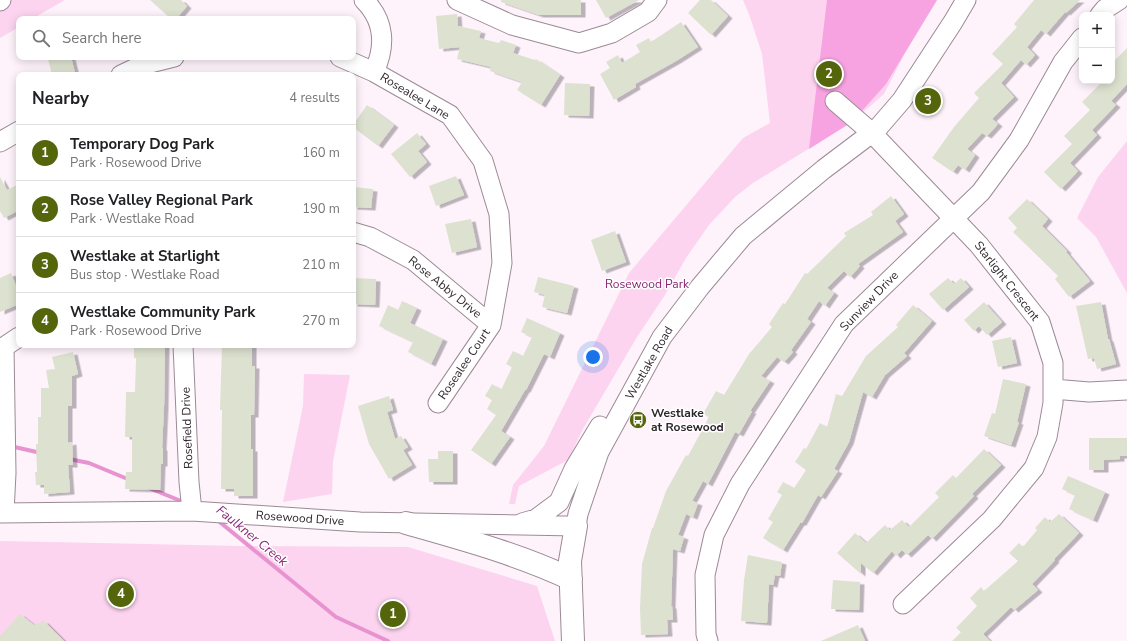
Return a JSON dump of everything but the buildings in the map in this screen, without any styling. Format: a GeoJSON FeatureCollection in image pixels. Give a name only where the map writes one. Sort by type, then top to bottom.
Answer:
{"type":"FeatureCollection","features":[{"type":"Feature","properties":{"kind":"main road"},"geometry":{"type":"LineString","coordinates":[[406,523],[495,548],[550,569],[571,579]]}},
{"type":"Feature","properties":{"kind":"main road","name":"Westlake Road"},"geometry":{"type":"LineString","coordinates":[[573,641],[570,561],[576,526]]}},
{"type":"Feature","properties":{"kind":"street","name":"Rosealee Lane"},"geometry":{"type":"LineString","coordinates":[[364,0],[370,7],[382,31],[379,62],[374,72]]}},
{"type":"Feature","properties":{"kind":"street"},"geometry":{"type":"LineString","coordinates":[[457,0],[512,25],[578,42],[612,33],[648,12],[657,0]]}},
{"type":"Feature","properties":{"kind":"street","name":"Westlake Road"},"geometry":{"type":"LineString","coordinates":[[576,526],[578,514],[599,452],[662,338],[700,287],[743,236],[824,169],[877,129],[902,100],[966,0]]}},
{"type":"Feature","properties":{"kind":"street"},"geometry":{"type":"LineString","coordinates":[[1102,12],[1104,9],[1119,0]]}},
{"type":"Feature","properties":{"kind":"street","name":"Sunview Drive"},"geometry":{"type":"LineString","coordinates":[[708,641],[706,634],[705,575],[714,535],[740,484],[844,324],[981,192],[1019,140],[1063,62],[1079,42]]}},
{"type":"Feature","properties":{"kind":"street"},"geometry":{"type":"LineString","coordinates":[[127,72],[142,65],[162,60]]}},
{"type":"Feature","properties":{"kind":"street","name":"Rosealee Lane"},"geometry":{"type":"LineString","coordinates":[[347,60],[374,72],[450,115],[483,161],[499,214],[502,263],[491,325]]}},
{"type":"Feature","properties":{"kind":"street","name":"Starlight Crescent"},"geometry":{"type":"LineString","coordinates":[[835,101],[872,132],[979,245],[1040,322],[1053,363],[1053,403],[1046,436],[1034,468],[992,519],[903,604]]}},
{"type":"Feature","properties":{"kind":"street"},"geometry":{"type":"LineString","coordinates":[[0,142],[16,133]]}},
{"type":"Feature","properties":{"kind":"street","name":"Rose Abby Drive"},"geometry":{"type":"LineString","coordinates":[[356,233],[370,237],[413,260],[491,325]]}},
{"type":"Feature","properties":{"kind":"street","name":"Rosealee Court"},"geometry":{"type":"LineString","coordinates":[[438,403],[491,325]]}},
{"type":"Feature","properties":{"kind":"street"},"geometry":{"type":"LineString","coordinates":[[2,513],[6,473],[4,347],[16,339]]}},
{"type":"Feature","properties":{"kind":"street","name":"Rosefield Drive"},"geometry":{"type":"LineString","coordinates":[[183,348],[189,482],[192,511]]}},
{"type":"Feature","properties":{"kind":"street"},"geometry":{"type":"LineString","coordinates":[[515,525],[536,519],[559,502],[574,469],[598,428],[634,388]]}},
{"type":"Feature","properties":{"kind":"street"},"geometry":{"type":"LineString","coordinates":[[1053,389],[1089,392],[1127,390]]}},
{"type":"Feature","properties":{"kind":"street","name":"Rosewood Drive"},"geometry":{"type":"LineString","coordinates":[[2,513],[192,511],[360,522],[576,526]]}},
{"type":"Feature","properties":{"kind":"green space"},"geometry":{"type":"Polygon","coordinates":[[[0,0],[65,0],[37,16],[16,16],[16,29],[0,38],[0,0]]]}},
{"type":"Feature","properties":{"kind":"green space","name":"Rosewood Park"},"geometry":{"type":"Polygon","coordinates":[[[743,0],[937,0],[905,53],[884,94],[852,122],[753,183],[735,197],[709,225],[686,258],[665,295],[637,337],[583,429],[568,460],[519,486],[515,504],[509,504],[513,485],[544,446],[629,273],[743,138],[770,123],[762,54],[743,0]]]}},
{"type":"Feature","properties":{"kind":"green space"},"geometry":{"type":"Polygon","coordinates":[[[1127,141],[1127,293],[1096,237],[1077,218],[1098,177],[1127,141]]]}},
{"type":"Feature","properties":{"kind":"green space"},"geometry":{"type":"Polygon","coordinates":[[[304,374],[350,375],[333,461],[332,494],[283,502],[303,406],[304,374]]]}},
{"type":"Feature","properties":{"kind":"green space"},"geometry":{"type":"Polygon","coordinates":[[[0,541],[242,546],[408,547],[537,586],[555,641],[0,641],[0,541]]]}},
{"type":"Feature","properties":{"kind":"shaded area"},"geometry":{"type":"Polygon","coordinates":[[[827,0],[937,0],[886,84],[852,122],[809,149],[827,0]]]}},
{"type":"Feature","properties":{"kind":"waterway","name":"Faulkner Creek"},"geometry":{"type":"LineString","coordinates":[[10,446],[41,453]]}},
{"type":"Feature","properties":{"kind":"waterway","name":"Faulkner Creek"},"geometry":{"type":"LineString","coordinates":[[69,459],[89,463],[130,480]]}},
{"type":"Feature","properties":{"kind":"waterway","name":"Faulkner Creek"},"geometry":{"type":"LineString","coordinates":[[149,488],[186,503]]}},
{"type":"Feature","properties":{"kind":"waterway","name":"Faulkner Creek"},"geometry":{"type":"LineString","coordinates":[[216,519],[336,617],[388,641]]}},
{"type":"Feature","properties":{"kind":"place","name":"Rose Valley Regional Park"},"geometry":{"type":"Point","coordinates":[829,74]}},
{"type":"Feature","properties":{"kind":"place","name":"Westlake at Starlight"},"geometry":{"type":"Point","coordinates":[928,101]}},
{"type":"Feature","properties":{"kind":"place","name":"Westlake at Rosewood"},"geometry":{"type":"Point","coordinates":[638,420]}},
{"type":"Feature","properties":{"kind":"place","name":"Westlake Community Park"},"geometry":{"type":"Point","coordinates":[121,594]}},
{"type":"Feature","properties":{"kind":"place","name":"Temporary Dog Park"},"geometry":{"type":"Point","coordinates":[393,614]}}]}
